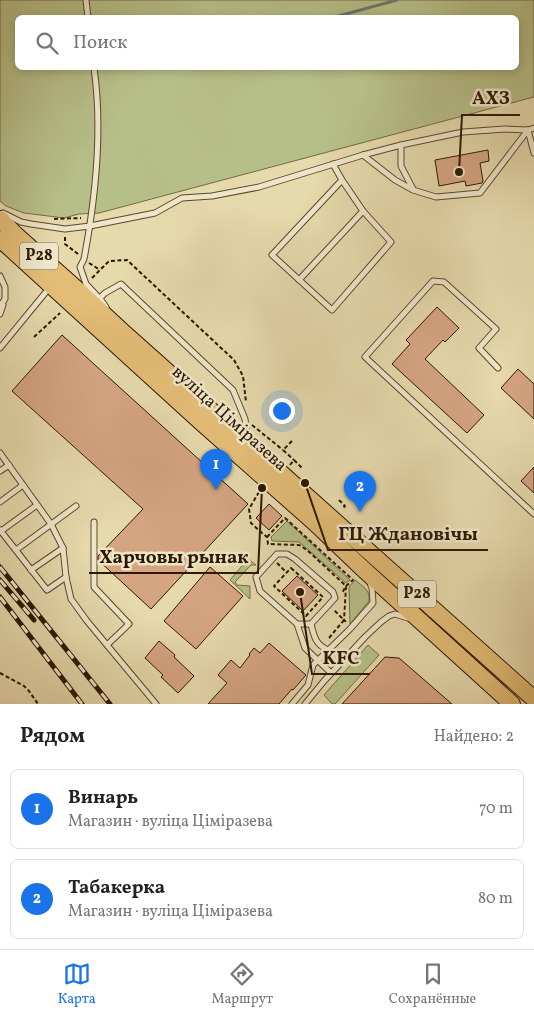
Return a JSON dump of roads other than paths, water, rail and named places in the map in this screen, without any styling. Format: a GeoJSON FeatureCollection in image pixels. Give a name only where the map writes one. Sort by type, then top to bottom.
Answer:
{"type":"FeatureCollection","features":[{"type":"Feature","properties":{"kind":"main road","name":"Р28"},"geometry":{"type":"LineString","coordinates":[[0,219],[52,267]]}},
{"type":"Feature","properties":{"kind":"main road","name":"Р28"},"geometry":{"type":"LineString","coordinates":[[0,239],[52,285]]}},
{"type":"Feature","properties":{"kind":"main road","name":"вуліца Ціміразева"},"geometry":{"type":"LineString","coordinates":[[52,267],[85,285],[93,306],[202,423],[315,523],[512,704]]}},
{"type":"Feature","properties":{"kind":"main road","name":"вуліца Ціміразева"},"geometry":{"type":"LineString","coordinates":[[52,285],[93,306],[534,699]]}},
{"type":"Feature","properties":{"kind":"lane"},"geometry":{"type":"LineString","coordinates":[[86,0],[88,15]]}},
{"type":"Feature","properties":{"kind":"lane"},"geometry":{"type":"LineString","coordinates":[[93,306],[80,267],[84,260],[92,218],[98,141],[98,92],[94,70]]}},
{"type":"Feature","properties":{"kind":"lane"},"geometry":{"type":"LineString","coordinates":[[0,211],[21,222],[65,229],[90,226],[155,212],[182,198],[212,196],[258,187],[401,145],[464,132],[531,129]]}},
{"type":"Feature","properties":{"kind":"lane"},"geometry":{"type":"LineString","coordinates":[[531,129],[534,153]]}},
{"type":"Feature","properties":{"kind":"lane"},"geometry":{"type":"LineString","coordinates":[[363,155],[396,180],[414,190],[436,197],[480,193],[531,129]]}},
{"type":"Feature","properties":{"kind":"lane"},"geometry":{"type":"LineString","coordinates":[[401,145],[402,166],[414,190]]}},
{"type":"Feature","properties":{"kind":"lane"},"geometry":{"type":"LineString","coordinates":[[332,164],[363,211],[391,242],[332,310],[272,255],[342,180]]}},
{"type":"Feature","properties":{"kind":"lane"},"geometry":{"type":"LineString","coordinates":[[299,280],[363,211]]}},
{"type":"Feature","properties":{"kind":"lane"},"geometry":{"type":"LineString","coordinates":[[0,348],[52,285],[52,267]]}},
{"type":"Feature","properties":{"kind":"lane"},"geometry":{"type":"LineString","coordinates":[[0,276],[5,287],[0,314]]}},
{"type":"Feature","properties":{"kind":"lane"},"geometry":{"type":"LineString","coordinates":[[498,368],[479,348],[496,329],[444,282],[433,282],[365,357],[534,514]]}},
{"type":"Feature","properties":{"kind":"lane"},"geometry":{"type":"LineString","coordinates":[[93,306],[105,292],[121,284],[233,390],[245,419],[247,443]]}},
{"type":"Feature","properties":{"kind":"lane"},"geometry":{"type":"LineString","coordinates":[[0,453],[51,524],[63,548],[66,577],[71,599],[156,704]]}},
{"type":"Feature","properties":{"kind":"lane"},"geometry":{"type":"LineString","coordinates":[[0,471],[9,465]]}},
{"type":"Feature","properties":{"kind":"lane"},"geometry":{"type":"LineString","coordinates":[[0,502],[23,485]]}},
{"type":"Feature","properties":{"kind":"lane"},"geometry":{"type":"LineString","coordinates":[[38,505],[1,530],[47,590],[66,577]]}},
{"type":"Feature","properties":{"kind":"lane"},"geometry":{"type":"LineString","coordinates":[[16,550],[76,506]]}},
{"type":"Feature","properties":{"kind":"lane"},"geometry":{"type":"LineString","coordinates":[[94,522],[94,587],[129,624],[107,645]]}},
{"type":"Feature","properties":{"kind":"lane"},"geometry":{"type":"LineString","coordinates":[[31,570],[63,548]]}},
{"type":"Feature","properties":{"kind":"lane"},"geometry":{"type":"LineString","coordinates":[[297,624],[311,624],[334,598],[333,592],[295,559],[287,554],[277,554],[256,577],[260,591],[297,624],[304,648],[331,673]]}},
{"type":"Feature","properties":{"kind":"lane"},"geometry":{"type":"LineString","coordinates":[[292,704],[308,686],[313,665],[350,629],[372,603],[372,588],[361,567]]}},
{"type":"Feature","properties":{"kind":"lane"},"geometry":{"type":"LineString","coordinates":[[305,704],[365,637],[389,616],[395,614],[424,624]]}},
{"type":"Feature","properties":{"kind":"lane"},"geometry":{"type":"LineString","coordinates":[[311,624],[314,638],[322,647],[328,650]]}},
{"type":"Feature","properties":{"kind":"waterway"},"geometry":{"type":"LineString","coordinates":[[342,15],[397,0]]}},
{"type":"Feature","properties":{"kind":"railway"},"geometry":{"type":"LineString","coordinates":[[0,567],[110,704]]}},
{"type":"Feature","properties":{"kind":"railway"},"geometry":{"type":"LineString","coordinates":[[0,580],[34,620]]}},
{"type":"Feature","properties":{"kind":"railway"},"geometry":{"type":"LineString","coordinates":[[0,597],[82,704]]}},
{"type":"Feature","properties":{"kind":"place","name":"АХЗ"},"geometry":{"type":"Point","coordinates":[459,172]}},
{"type":"Feature","properties":{"kind":"place","name":"ГЦ Ждановічы"},"geometry":{"type":"Point","coordinates":[305,483]}},
{"type":"Feature","properties":{"kind":"place","name":"Харчовы рынак"},"geometry":{"type":"Point","coordinates":[262,488]}},
{"type":"Feature","properties":{"kind":"place","name":"Винарь"},"geometry":{"type":"Point","coordinates":[216,490]}},
{"type":"Feature","properties":{"kind":"place","name":"Табакерка"},"geometry":{"type":"Point","coordinates":[360,512]}},
{"type":"Feature","properties":{"kind":"place","name":"KFC"},"geometry":{"type":"Point","coordinates":[300,592]}}]}
